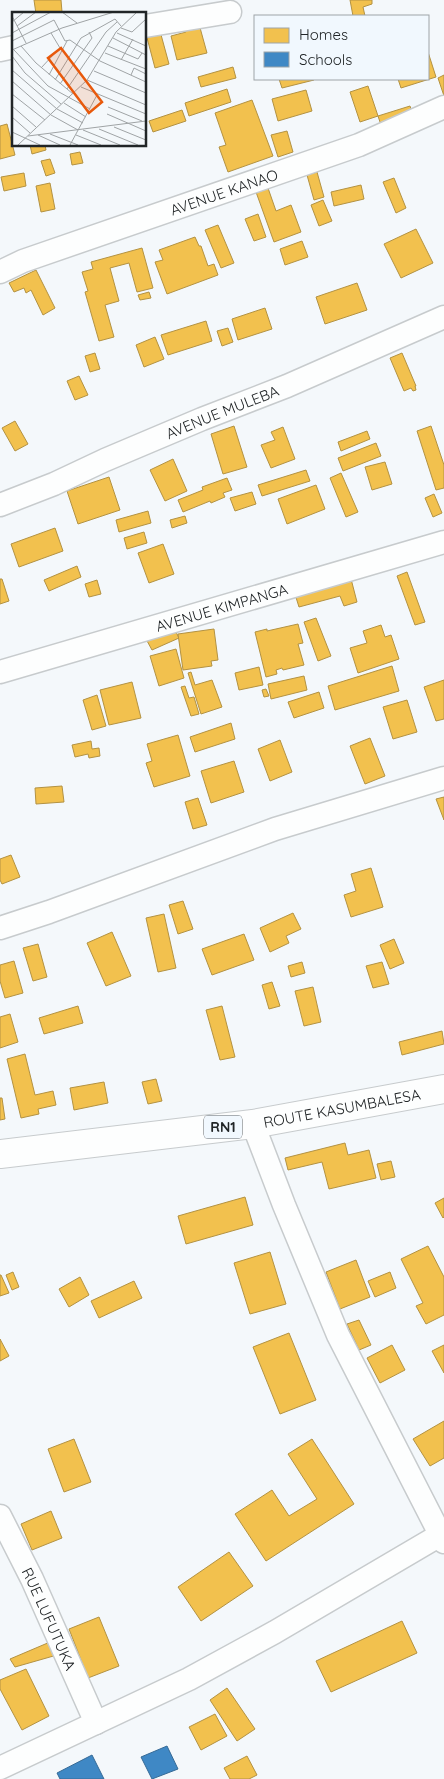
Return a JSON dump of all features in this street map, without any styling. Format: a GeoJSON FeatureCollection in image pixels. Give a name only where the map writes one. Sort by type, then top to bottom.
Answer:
{"type":"FeatureCollection","features":[{"type":"Feature","properties":{"kind":"highway","name":"ROUTE KASUMBALESA"},"geometry":{"type":"LineString","coordinates":[[0,1154],[253,1124],[444,1089]]}},
{"type":"Feature","properties":{"kind":"street"},"geometry":{"type":"LineString","coordinates":[[146,26],[230,12]]}},
{"type":"Feature","properties":{"kind":"street","name":"AVENUE KANAO"},"geometry":{"type":"LineString","coordinates":[[0,272],[22,262],[359,145],[444,107]]}},
{"type":"Feature","properties":{"kind":"street","name":"AVENUE MULEBA"},"geometry":{"type":"LineString","coordinates":[[0,504],[54,484],[202,419],[287,386],[444,316]]}},
{"type":"Feature","properties":{"kind":"street","name":"AVENUE KIMPANGA"},"geometry":{"type":"LineString","coordinates":[[0,672],[444,542]]}},
{"type":"Feature","properties":{"kind":"street"},"geometry":{"type":"LineString","coordinates":[[0,928],[49,912],[275,829],[444,778]]}},
{"type":"Feature","properties":{"kind":"street"},"geometry":{"type":"LineString","coordinates":[[0,1768],[190,1679],[442,1539],[338,1334],[284,1205],[253,1124]]}},
{"type":"Feature","properties":{"kind":"street","name":"RUE LUFUTUKA"},"geometry":{"type":"LineString","coordinates":[[0,1516],[32,1579],[96,1723]]}},
{"type":"Feature","properties":{"kind":"building: Homes"},"geometry":{"type":"Polygon","coordinates":[[[34,0],[61,0],[62,12],[36,12],[34,0]]]}},
{"type":"Feature","properties":{"kind":"building: Homes"},"geometry":{"type":"Polygon","coordinates":[[[350,0],[372,0],[372,4],[363,7],[365,15],[353,15],[350,0]]]}},
{"type":"Feature","properties":{"kind":"building: Homes"},"geometry":{"type":"Polygon","coordinates":[[[199,24],[207,53],[177,60],[171,36],[186,32],[185,28],[199,24]]]}},
{"type":"Feature","properties":{"kind":"building: Homes"},"geometry":{"type":"Polygon","coordinates":[[[160,31],[169,64],[155,68],[146,34],[160,31]]]}},
{"type":"Feature","properties":{"kind":"building: Homes"},"geometry":{"type":"Polygon","coordinates":[[[429,55],[436,77],[429,79],[429,55]]]}},
{"type":"Feature","properties":{"kind":"building: Homes"},"geometry":{"type":"Polygon","coordinates":[[[233,67],[236,78],[201,87],[198,77],[233,67]]]}},
{"type":"Feature","properties":{"kind":"building: Homes"},"geometry":{"type":"Polygon","coordinates":[[[444,75],[444,96],[438,78],[444,75]]]}},
{"type":"Feature","properties":{"kind":"building: Homes"},"geometry":{"type":"Polygon","coordinates":[[[279,80],[314,80],[282,88],[279,80]]]}},
{"type":"Feature","properties":{"kind":"building: Homes"},"geometry":{"type":"Polygon","coordinates":[[[398,80],[426,80],[401,88],[398,80]]]}},
{"type":"Feature","properties":{"kind":"building: Homes"},"geometry":{"type":"Polygon","coordinates":[[[368,86],[378,116],[360,122],[350,92],[368,86]]]}},
{"type":"Feature","properties":{"kind":"building: Homes"},"geometry":{"type":"Polygon","coordinates":[[[227,89],[231,102],[189,116],[185,103],[227,89]]]}},
{"type":"Feature","properties":{"kind":"building: Homes"},"geometry":{"type":"Polygon","coordinates":[[[306,90],[312,111],[278,121],[272,99],[306,90]]]}},
{"type":"Feature","properties":{"kind":"building: Homes"},"geometry":{"type":"Polygon","coordinates":[[[252,100],[273,156],[228,172],[219,147],[226,145],[215,113],[252,100]]]}},
{"type":"Feature","properties":{"kind":"building: Homes"},"geometry":{"type":"Polygon","coordinates":[[[410,106],[414,118],[382,128],[378,116],[410,106]]]}},
{"type":"Feature","properties":{"kind":"building: Homes"},"geometry":{"type":"Polygon","coordinates":[[[182,110],[186,121],[153,132],[149,121],[182,110]]]}},
{"type":"Feature","properties":{"kind":"building: Homes"},"geometry":{"type":"Polygon","coordinates":[[[7,124],[15,155],[0,159],[0,126],[7,124]]]}},
{"type":"Feature","properties":{"kind":"building: Homes"},"geometry":{"type":"Polygon","coordinates":[[[287,131],[293,152],[278,157],[271,135],[287,131]]]}},
{"type":"Feature","properties":{"kind":"building: Homes"},"geometry":{"type":"Polygon","coordinates":[[[30,146],[45,146],[46,150],[32,154],[30,146]]]}},
{"type":"Feature","properties":{"kind":"building: Homes"},"geometry":{"type":"Polygon","coordinates":[[[80,152],[83,163],[72,165],[70,154],[80,152]]]}},
{"type":"Feature","properties":{"kind":"building: Homes"},"geometry":{"type":"Polygon","coordinates":[[[50,159],[55,173],[46,176],[41,161],[50,159]]]}},
{"type":"Feature","properties":{"kind":"building: Homes"},"geometry":{"type":"Polygon","coordinates":[[[317,172],[324,197],[314,200],[307,175],[317,172]]]}},
{"type":"Feature","properties":{"kind":"building: Homes"},"geometry":{"type":"Polygon","coordinates":[[[24,173],[26,186],[4,191],[1,177],[24,173]]]}},
{"type":"Feature","properties":{"kind":"building: Homes"},"geometry":{"type":"Polygon","coordinates":[[[394,178],[406,208],[396,213],[383,182],[394,178]]]}},
{"type":"Feature","properties":{"kind":"building: Homes"},"geometry":{"type":"Polygon","coordinates":[[[50,183],[55,209],[41,212],[36,186],[50,183]]]}},
{"type":"Feature","properties":{"kind":"building: Homes"},"geometry":{"type":"Polygon","coordinates":[[[361,185],[364,199],[334,206],[331,192],[361,185]]]}},
{"type":"Feature","properties":{"kind":"building: Homes"},"geometry":{"type":"Polygon","coordinates":[[[268,188],[276,211],[291,205],[301,232],[274,242],[256,192],[268,188]]]}},
{"type":"Feature","properties":{"kind":"building: Homes"},"geometry":{"type":"Polygon","coordinates":[[[323,200],[332,221],[319,226],[311,205],[323,200]]]}},
{"type":"Feature","properties":{"kind":"building: Homes"},"geometry":{"type":"Polygon","coordinates":[[[258,214],[266,237],[254,241],[245,219],[258,214]]]}},
{"type":"Feature","properties":{"kind":"building: Homes"},"geometry":{"type":"Polygon","coordinates":[[[218,225],[234,263],[221,268],[205,230],[218,225]]]}},
{"type":"Feature","properties":{"kind":"building: Homes"},"geometry":{"type":"Polygon","coordinates":[[[416,229],[433,263],[401,278],[384,244],[416,229]]]}},
{"type":"Feature","properties":{"kind":"building: Homes"},"geometry":{"type":"Polygon","coordinates":[[[195,237],[199,246],[201,246],[208,266],[214,264],[218,275],[167,294],[155,262],[163,260],[159,250],[195,237]]]}},
{"type":"Feature","properties":{"kind":"building: Homes"},"geometry":{"type":"Polygon","coordinates":[[[302,241],[308,257],[285,265],[280,249],[302,241]]]}},
{"type":"Feature","properties":{"kind":"building: Homes"},"geometry":{"type":"Polygon","coordinates":[[[142,248],[153,288],[137,292],[129,263],[110,268],[119,301],[105,305],[114,337],[99,341],[85,292],[88,291],[82,272],[93,269],[91,262],[142,248]]]}},
{"type":"Feature","properties":{"kind":"building: Homes"},"geometry":{"type":"Polygon","coordinates":[[[36,270],[55,308],[43,315],[31,290],[26,293],[24,288],[14,292],[9,283],[36,270]]]}},
{"type":"Feature","properties":{"kind":"building: Homes"},"geometry":{"type":"Polygon","coordinates":[[[357,283],[367,310],[325,324],[316,297],[357,283]]]}},
{"type":"Feature","properties":{"kind":"building: Homes"},"geometry":{"type":"Polygon","coordinates":[[[149,292],[151,298],[140,300],[138,295],[149,292]]]}},
{"type":"Feature","properties":{"kind":"building: Homes"},"geometry":{"type":"Polygon","coordinates":[[[265,308],[272,329],[238,340],[232,319],[265,308]]]}},
{"type":"Feature","properties":{"kind":"building: Homes"},"geometry":{"type":"Polygon","coordinates":[[[206,321],[212,341],[168,355],[161,335],[206,321]]]}},
{"type":"Feature","properties":{"kind":"building: Homes"},"geometry":{"type":"Polygon","coordinates":[[[228,328],[233,342],[222,346],[217,331],[228,328]]]}},
{"type":"Feature","properties":{"kind":"building: Homes"},"geometry":{"type":"Polygon","coordinates":[[[155,337],[164,359],[144,367],[136,345],[155,337]]]}},
{"type":"Feature","properties":{"kind":"building: Homes"},"geometry":{"type":"Polygon","coordinates":[[[95,353],[100,369],[90,372],[85,356],[95,353]]]}},
{"type":"Feature","properties":{"kind":"building: Homes"},"geometry":{"type":"Polygon","coordinates":[[[402,353],[416,386],[416,390],[413,391],[411,388],[404,391],[390,358],[402,353]]]}},
{"type":"Feature","properties":{"kind":"building: Homes"},"geometry":{"type":"Polygon","coordinates":[[[79,376],[88,395],[75,400],[67,381],[79,376]]]}},
{"type":"Feature","properties":{"kind":"building: Homes"},"geometry":{"type":"Polygon","coordinates":[[[15,421],[28,444],[15,451],[2,428],[15,421]]]}},
{"type":"Feature","properties":{"kind":"building: Homes"},"geometry":{"type":"Polygon","coordinates":[[[234,426],[247,467],[223,474],[211,434],[234,426]]]}},
{"type":"Feature","properties":{"kind":"building: Homes"},"geometry":{"type":"Polygon","coordinates":[[[431,426],[444,465],[444,488],[436,490],[417,431],[431,426]]]}},
{"type":"Feature","properties":{"kind":"building: Homes"},"geometry":{"type":"Polygon","coordinates":[[[283,427],[295,459],[271,468],[261,445],[275,440],[271,432],[283,427]]]}},
{"type":"Feature","properties":{"kind":"building: Homes"},"geometry":{"type":"Polygon","coordinates":[[[367,431],[370,439],[341,451],[338,442],[367,431]]]}},
{"type":"Feature","properties":{"kind":"building: Homes"},"geometry":{"type":"Polygon","coordinates":[[[376,443],[381,456],[343,471],[338,458],[376,443]]]}},
{"type":"Feature","properties":{"kind":"building: Homes"},"geometry":{"type":"Polygon","coordinates":[[[173,459],[187,491],[165,501],[150,470],[173,459]]]}},
{"type":"Feature","properties":{"kind":"building: Homes"},"geometry":{"type":"Polygon","coordinates":[[[385,462],[392,484],[372,490],[365,467],[385,462]]]}},
{"type":"Feature","properties":{"kind":"building: Homes"},"geometry":{"type":"Polygon","coordinates":[[[306,470],[310,481],[262,496],[258,485],[306,470]]]}},
{"type":"Feature","properties":{"kind":"building: Homes"},"geometry":{"type":"Polygon","coordinates":[[[341,473],[358,512],[346,517],[330,478],[341,473]]]}},
{"type":"Feature","properties":{"kind":"building: Homes"},"geometry":{"type":"Polygon","coordinates":[[[109,477],[120,510],[78,524],[67,491],[109,477]]]}},
{"type":"Feature","properties":{"kind":"building: Homes"},"geometry":{"type":"Polygon","coordinates":[[[227,478],[232,490],[223,493],[225,497],[183,512],[178,500],[203,490],[202,487],[227,478]]]}},
{"type":"Feature","properties":{"kind":"building: Homes"},"geometry":{"type":"Polygon","coordinates":[[[316,485],[325,509],[287,524],[278,499],[316,485]]]}},
{"type":"Feature","properties":{"kind":"building: Homes"},"geometry":{"type":"Polygon","coordinates":[[[252,492],[256,504],[235,511],[230,498],[252,492]]]}},
{"type":"Feature","properties":{"kind":"building: Homes"},"geometry":{"type":"Polygon","coordinates":[[[434,494],[442,513],[433,517],[425,498],[434,494]]]}},
{"type":"Feature","properties":{"kind":"building: Homes"},"geometry":{"type":"Polygon","coordinates":[[[148,511],[151,523],[119,532],[116,520],[148,511]]]}},
{"type":"Feature","properties":{"kind":"building: Homes"},"geometry":{"type":"Polygon","coordinates":[[[185,516],[187,523],[172,528],[170,520],[185,516]]]}},
{"type":"Feature","properties":{"kind":"building: Homes"},"geometry":{"type":"Polygon","coordinates":[[[55,528],[63,551],[19,567],[11,544],[55,528]]]}},
{"type":"Feature","properties":{"kind":"building: Homes"},"geometry":{"type":"Polygon","coordinates":[[[144,532],[147,543],[127,549],[124,538],[144,532]]]}},
{"type":"Feature","properties":{"kind":"building: Homes"},"geometry":{"type":"Polygon","coordinates":[[[163,544],[174,574],[149,583],[138,553],[163,544]]]}},
{"type":"Feature","properties":{"kind":"building: Homes"},"geometry":{"type":"Polygon","coordinates":[[[77,566],[81,577],[49,591],[44,580],[77,566]]]}},
{"type":"Feature","properties":{"kind":"building: Homes"},"geometry":{"type":"Polygon","coordinates":[[[407,572],[425,622],[415,625],[397,576],[407,572]]]}},
{"type":"Feature","properties":{"kind":"building: Homes"},"geometry":{"type":"Polygon","coordinates":[[[350,575],[357,602],[344,606],[340,596],[299,607],[294,591],[350,575]]]}},
{"type":"Feature","properties":{"kind":"building: Homes"},"geometry":{"type":"Polygon","coordinates":[[[0,579],[2,579],[9,601],[0,604],[0,579]]]}},
{"type":"Feature","properties":{"kind":"building: Homes"},"geometry":{"type":"Polygon","coordinates":[[[97,580],[101,594],[89,597],[85,584],[97,580]]]}},
{"type":"Feature","properties":{"kind":"building: Homes"},"geometry":{"type":"Polygon","coordinates":[[[316,618],[331,656],[318,661],[304,622],[316,618]]]}},
{"type":"Feature","properties":{"kind":"building: Homes"},"geometry":{"type":"Polygon","coordinates":[[[298,624],[303,643],[298,644],[304,665],[283,670],[282,668],[276,670],[277,674],[266,677],[255,632],[298,624]]]}},
{"type":"Feature","properties":{"kind":"building: Homes"},"geometry":{"type":"Polygon","coordinates":[[[381,625],[385,637],[391,635],[399,659],[358,673],[350,648],[367,643],[363,631],[381,625]]]}},
{"type":"Feature","properties":{"kind":"building: Homes"},"geometry":{"type":"Polygon","coordinates":[[[174,628],[179,638],[152,650],[146,639],[174,628]]]}},
{"type":"Feature","properties":{"kind":"building: Homes"},"geometry":{"type":"Polygon","coordinates":[[[214,629],[218,660],[211,661],[212,666],[183,670],[178,634],[214,629]]]}},
{"type":"Feature","properties":{"kind":"building: Homes"},"geometry":{"type":"Polygon","coordinates":[[[176,649],[184,678],[159,686],[150,656],[176,649]]]}},
{"type":"Feature","properties":{"kind":"building: Homes"},"geometry":{"type":"Polygon","coordinates":[[[392,666],[399,691],[335,710],[328,686],[392,666]]]}},
{"type":"Feature","properties":{"kind":"building: Homes"},"geometry":{"type":"Polygon","coordinates":[[[259,667],[263,685],[239,690],[235,673],[259,667]]]}},
{"type":"Feature","properties":{"kind":"building: Homes"},"geometry":{"type":"Polygon","coordinates":[[[191,672],[195,685],[212,680],[222,707],[201,714],[188,673],[191,672]]]}},
{"type":"Feature","properties":{"kind":"building: Homes"},"geometry":{"type":"Polygon","coordinates":[[[304,676],[307,690],[271,699],[268,684],[304,676]]]}},
{"type":"Feature","properties":{"kind":"building: Homes"},"geometry":{"type":"Polygon","coordinates":[[[444,680],[444,719],[436,721],[424,687],[444,680]]]}},
{"type":"Feature","properties":{"kind":"building: Homes"},"geometry":{"type":"Polygon","coordinates":[[[132,682],[141,718],[109,725],[100,690],[132,682]]]}},
{"type":"Feature","properties":{"kind":"building: Homes"},"geometry":{"type":"Polygon","coordinates":[[[185,686],[189,698],[194,697],[199,714],[191,716],[181,687],[185,686]]]}},
{"type":"Feature","properties":{"kind":"building: Homes"},"geometry":{"type":"Polygon","coordinates":[[[266,689],[269,696],[264,697],[262,690],[266,689]]]}},
{"type":"Feature","properties":{"kind":"building: Homes"},"geometry":{"type":"Polygon","coordinates":[[[319,692],[324,708],[294,718],[288,702],[319,692]]]}},
{"type":"Feature","properties":{"kind":"building: Homes"},"geometry":{"type":"Polygon","coordinates":[[[97,695],[106,726],[92,730],[83,700],[97,695]]]}},
{"type":"Feature","properties":{"kind":"building: Homes"},"geometry":{"type":"Polygon","coordinates":[[[407,700],[417,732],[393,739],[383,707],[407,700]]]}},
{"type":"Feature","properties":{"kind":"building: Homes"},"geometry":{"type":"Polygon","coordinates":[[[231,723],[235,739],[195,752],[190,737],[231,723]]]}},
{"type":"Feature","properties":{"kind":"building: Homes"},"geometry":{"type":"Polygon","coordinates":[[[178,735],[190,776],[154,787],[146,763],[152,761],[147,744],[178,735]]]}},
{"type":"Feature","properties":{"kind":"building: Homes"},"geometry":{"type":"Polygon","coordinates":[[[370,738],[385,776],[365,784],[350,746],[370,738]]]}},
{"type":"Feature","properties":{"kind":"building: Homes"},"geometry":{"type":"Polygon","coordinates":[[[280,740],[292,772],[270,781],[258,749],[280,740]]]}},
{"type":"Feature","properties":{"kind":"building: Homes"},"geometry":{"type":"Polygon","coordinates":[[[91,741],[92,749],[99,748],[100,756],[89,758],[88,754],[75,757],[72,745],[91,741]]]}},
{"type":"Feature","properties":{"kind":"building: Homes"},"geometry":{"type":"Polygon","coordinates":[[[234,761],[244,792],[211,803],[201,771],[234,761]]]}},
{"type":"Feature","properties":{"kind":"building: Homes"},"geometry":{"type":"Polygon","coordinates":[[[62,786],[64,802],[36,804],[35,788],[62,786]]]}},
{"type":"Feature","properties":{"kind":"building: Homes"},"geometry":{"type":"Polygon","coordinates":[[[444,797],[444,820],[436,799],[444,797]]]}},
{"type":"Feature","properties":{"kind":"building: Homes"},"geometry":{"type":"Polygon","coordinates":[[[198,798],[207,825],[193,829],[185,802],[198,798]]]}},
{"type":"Feature","properties":{"kind":"building: Homes"},"geometry":{"type":"Polygon","coordinates":[[[11,855],[20,877],[2,884],[0,880],[0,859],[11,855]]]}},
{"type":"Feature","properties":{"kind":"building: Homes"},"geometry":{"type":"Polygon","coordinates":[[[371,868],[383,907],[351,917],[344,895],[356,891],[351,874],[371,868]]]}},
{"type":"Feature","properties":{"kind":"building: Homes"},"geometry":{"type":"Polygon","coordinates":[[[183,901],[193,929],[178,934],[169,905],[183,901]]]}},
{"type":"Feature","properties":{"kind":"building: Homes"},"geometry":{"type":"Polygon","coordinates":[[[293,913],[301,929],[286,936],[289,943],[270,952],[260,928],[293,913]]]}},
{"type":"Feature","properties":{"kind":"building: Homes"},"geometry":{"type":"Polygon","coordinates":[[[164,914],[176,968],[158,972],[146,918],[164,914]]]}},
{"type":"Feature","properties":{"kind":"building: Homes"},"geometry":{"type":"Polygon","coordinates":[[[112,932],[131,976],[106,986],[87,943],[112,932]]]}},
{"type":"Feature","properties":{"kind":"building: Homes"},"geometry":{"type":"Polygon","coordinates":[[[244,934],[254,960],[212,975],[202,949],[244,934]]]}},
{"type":"Feature","properties":{"kind":"building: Homes"},"geometry":{"type":"Polygon","coordinates":[[[394,939],[404,963],[390,969],[380,945],[394,939]]]}},
{"type":"Feature","properties":{"kind":"building: Homes"},"geometry":{"type":"Polygon","coordinates":[[[38,944],[47,977],[33,981],[23,948],[38,944]]]}},
{"type":"Feature","properties":{"kind":"building: Homes"},"geometry":{"type":"Polygon","coordinates":[[[14,961],[23,993],[5,998],[0,981],[0,965],[14,961]]]}},
{"type":"Feature","properties":{"kind":"building: Homes"},"geometry":{"type":"Polygon","coordinates":[[[302,962],[305,973],[291,977],[288,966],[302,962]]]}},
{"type":"Feature","properties":{"kind":"building: Homes"},"geometry":{"type":"Polygon","coordinates":[[[382,962],[389,984],[373,988],[366,966],[382,962]]]}},
{"type":"Feature","properties":{"kind":"building: Homes"},"geometry":{"type":"Polygon","coordinates":[[[272,982],[280,1006],[269,1009],[262,985],[272,982]]]}},
{"type":"Feature","properties":{"kind":"building: Homes"},"geometry":{"type":"Polygon","coordinates":[[[313,987],[321,1022],[304,1026],[295,991],[313,987]]]}},
{"type":"Feature","properties":{"kind":"building: Homes"},"geometry":{"type":"Polygon","coordinates":[[[78,1006],[83,1023],[44,1034],[39,1018],[78,1006]]]}},
{"type":"Feature","properties":{"kind":"building: Homes"},"geometry":{"type":"Polygon","coordinates":[[[222,1006],[235,1057],[220,1060],[206,1010],[222,1006]]]}},
{"type":"Feature","properties":{"kind":"building: Homes"},"geometry":{"type":"Polygon","coordinates":[[[10,1014],[18,1042],[0,1048],[0,1017],[10,1014]]]}},
{"type":"Feature","properties":{"kind":"building: Homes"},"geometry":{"type":"Polygon","coordinates":[[[442,1031],[444,1044],[402,1055],[399,1042],[442,1031]]]}},
{"type":"Feature","properties":{"kind":"building: Homes"},"geometry":{"type":"Polygon","coordinates":[[[25,1054],[35,1095],[53,1091],[56,1105],[38,1109],[39,1114],[21,1118],[7,1059],[25,1054]]]}},
{"type":"Feature","properties":{"kind":"building: Homes"},"geometry":{"type":"Polygon","coordinates":[[[156,1079],[162,1101],[148,1104],[142,1082],[156,1079]]]}},
{"type":"Feature","properties":{"kind":"building: Homes"},"geometry":{"type":"Polygon","coordinates":[[[104,1082],[108,1103],[74,1110],[70,1088],[104,1082]]]}},
{"type":"Feature","properties":{"kind":"building: Homes"},"geometry":{"type":"Polygon","coordinates":[[[0,1098],[2,1098],[5,1119],[0,1120],[0,1098]]]}},
{"type":"Feature","properties":{"kind":"building: Homes"},"geometry":{"type":"Polygon","coordinates":[[[345,1143],[348,1155],[369,1150],[376,1178],[329,1189],[322,1162],[288,1170],[285,1158],[345,1143]]]}},
{"type":"Feature","properties":{"kind":"building: Homes"},"geometry":{"type":"Polygon","coordinates":[[[391,1161],[395,1177],[381,1180],[377,1164],[391,1161]]]}},
{"type":"Feature","properties":{"kind":"building: Homes"},"geometry":{"type":"Polygon","coordinates":[[[245,1197],[253,1225],[186,1244],[178,1216],[245,1197]]]}},
{"type":"Feature","properties":{"kind":"building: Homes"},"geometry":{"type":"Polygon","coordinates":[[[444,1198],[444,1217],[443,1218],[435,1203],[444,1198]]]}},
{"type":"Feature","properties":{"kind":"building: Homes"},"geometry":{"type":"Polygon","coordinates":[[[428,1246],[444,1277],[444,1315],[426,1324],[416,1306],[423,1303],[401,1259],[428,1246]]]}},
{"type":"Feature","properties":{"kind":"building: Homes"},"geometry":{"type":"Polygon","coordinates":[[[270,1252],[286,1304],[250,1314],[234,1263],[270,1252]]]}},
{"type":"Feature","properties":{"kind":"building: Homes"},"geometry":{"type":"Polygon","coordinates":[[[356,1260],[370,1297],[340,1309],[326,1272],[356,1260]]]}},
{"type":"Feature","properties":{"kind":"building: Homes"},"geometry":{"type":"Polygon","coordinates":[[[13,1272],[19,1287],[12,1290],[6,1275],[13,1272]]]}},
{"type":"Feature","properties":{"kind":"building: Homes"},"geometry":{"type":"Polygon","coordinates":[[[390,1272],[396,1288],[375,1297],[368,1281],[390,1272]]]}},
{"type":"Feature","properties":{"kind":"building: Homes"},"geometry":{"type":"Polygon","coordinates":[[[0,1275],[9,1293],[0,1296],[0,1275]]]}},
{"type":"Feature","properties":{"kind":"building: Homes"},"geometry":{"type":"Polygon","coordinates":[[[80,1277],[89,1295],[69,1307],[59,1289],[80,1277]]]}},
{"type":"Feature","properties":{"kind":"building: Homes"},"geometry":{"type":"Polygon","coordinates":[[[134,1281],[142,1298],[99,1318],[91,1301],[134,1281]]]}},
{"type":"Feature","properties":{"kind":"building: Homes"},"geometry":{"type":"Polygon","coordinates":[[[359,1320],[371,1345],[359,1350],[347,1324],[359,1320]]]}},
{"type":"Feature","properties":{"kind":"building: Homes"},"geometry":{"type":"Polygon","coordinates":[[[289,1333],[316,1400],[280,1414],[253,1347],[289,1333]]]}},
{"type":"Feature","properties":{"kind":"building: Homes"},"geometry":{"type":"Polygon","coordinates":[[[0,1339],[9,1356],[0,1361],[0,1339]]]}},
{"type":"Feature","properties":{"kind":"building: Homes"},"geometry":{"type":"Polygon","coordinates":[[[392,1345],[405,1370],[380,1383],[367,1358],[392,1345]]]}},
{"type":"Feature","properties":{"kind":"building: Homes"},"geometry":{"type":"Polygon","coordinates":[[[444,1345],[444,1373],[432,1351],[444,1345]]]}},
{"type":"Feature","properties":{"kind":"building: Homes"},"geometry":{"type":"Polygon","coordinates":[[[444,1421],[444,1458],[430,1466],[413,1439],[444,1421]]]}},
{"type":"Feature","properties":{"kind":"building: Homes"},"geometry":{"type":"Polygon","coordinates":[[[74,1439],[91,1482],[64,1492],[48,1449],[74,1439]]]}},
{"type":"Feature","properties":{"kind":"building: Homes"},"geometry":{"type":"Polygon","coordinates":[[[312,1439],[354,1504],[266,1561],[235,1514],[272,1490],[289,1516],[317,1499],[288,1454],[312,1439]]]}},
{"type":"Feature","properties":{"kind":"building: Homes"},"geometry":{"type":"Polygon","coordinates":[[[51,1511],[62,1538],[32,1550],[21,1524],[51,1511]]]}},
{"type":"Feature","properties":{"kind":"building: Homes"},"geometry":{"type":"Polygon","coordinates":[[[229,1552],[253,1586],[201,1621],[178,1587],[229,1552]]]}},
{"type":"Feature","properties":{"kind":"building: Homes"},"geometry":{"type":"Polygon","coordinates":[[[99,1617],[119,1666],[88,1678],[69,1629],[99,1617]]]}},
{"type":"Feature","properties":{"kind":"building: Homes"},"geometry":{"type":"Polygon","coordinates":[[[402,1621],[417,1653],[331,1692],[316,1661],[402,1621]]]}},
{"type":"Feature","properties":{"kind":"building: Homes"},"geometry":{"type":"Polygon","coordinates":[[[50,1642],[57,1655],[15,1667],[10,1659],[50,1642]]]}},
{"type":"Feature","properties":{"kind":"building: Homes"},"geometry":{"type":"Polygon","coordinates":[[[26,1669],[49,1716],[22,1730],[0,1689],[0,1680],[26,1669]]]}},
{"type":"Feature","properties":{"kind":"building: Homes"},"geometry":{"type":"Polygon","coordinates":[[[227,1688],[255,1729],[237,1741],[210,1700],[227,1688]]]}},
{"type":"Feature","properties":{"kind":"building: Homes"},"geometry":{"type":"Polygon","coordinates":[[[215,1714],[227,1736],[201,1750],[189,1727],[215,1714]]]}},
{"type":"Feature","properties":{"kind":"building: Homes"},"geometry":{"type":"Polygon","coordinates":[[[247,1756],[257,1775],[249,1779],[230,1779],[224,1768],[247,1756]]]}},
{"type":"Feature","properties":{"kind":"building: Schools"},"geometry":{"type":"Polygon","coordinates":[[[167,1746],[178,1769],[152,1779],[141,1757],[167,1746]]]}},
{"type":"Feature","properties":{"kind":"building: Schools"},"geometry":{"type":"Polygon","coordinates":[[[92,1755],[104,1779],[60,1779],[57,1773],[92,1755]]]}}]}
